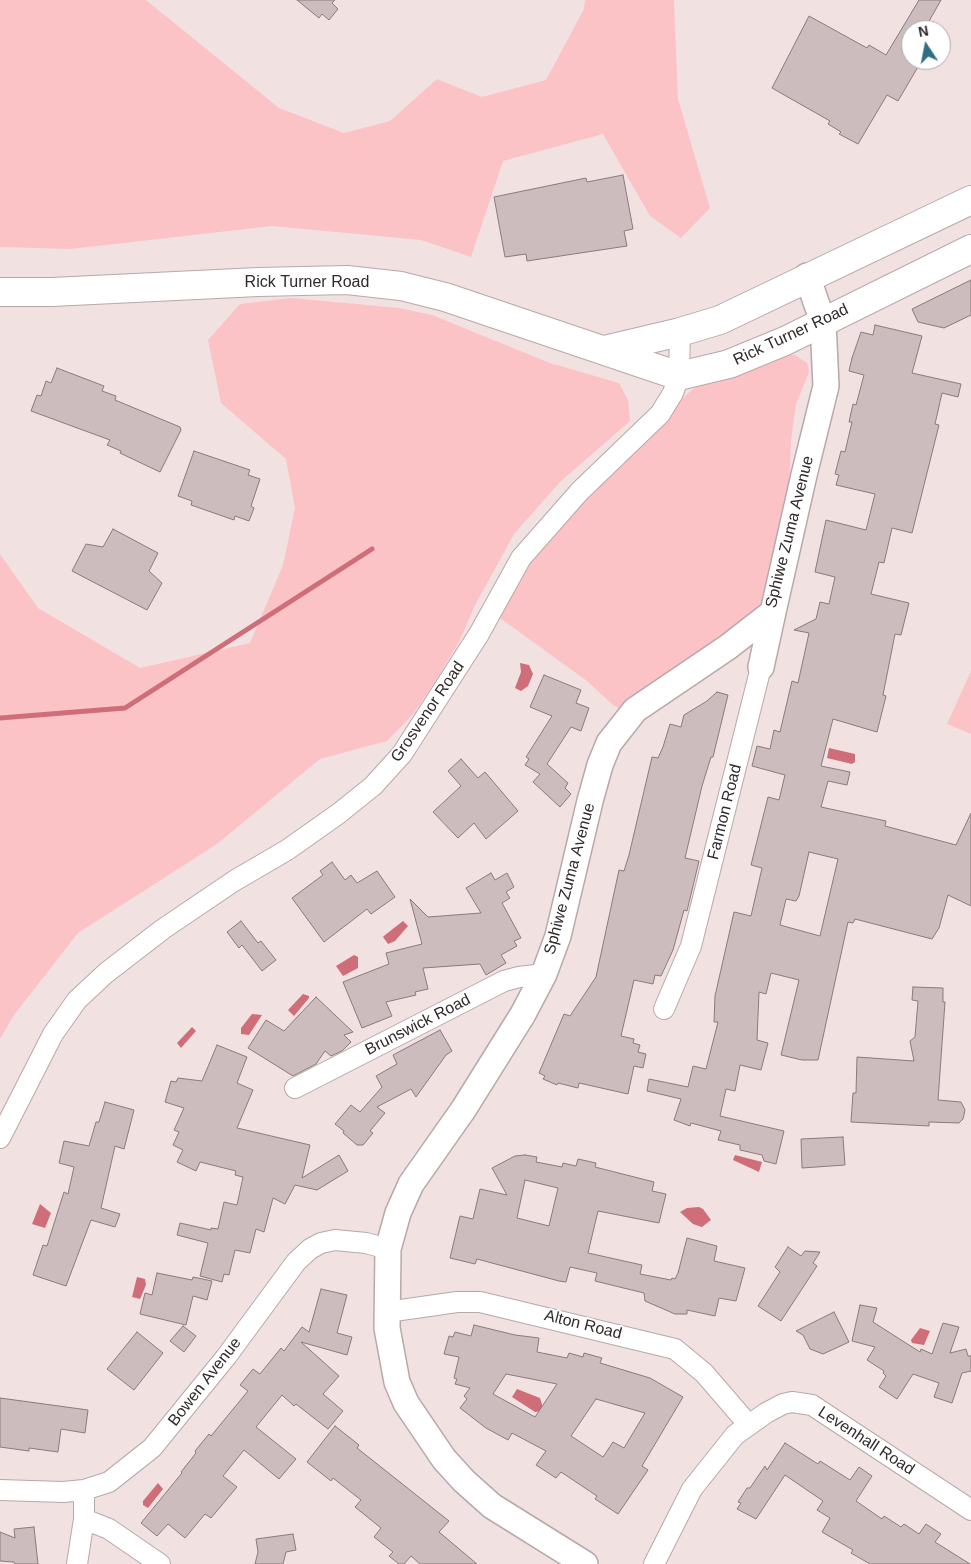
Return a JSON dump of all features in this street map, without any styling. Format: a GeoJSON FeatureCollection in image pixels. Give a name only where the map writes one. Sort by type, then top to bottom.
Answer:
{"type":"FeatureCollection","features":[{"type":"Feature","properties":{"kind":"main road"},"geometry":{"type":"LineString","coordinates":[[604,350],[680,332],[720,320],[808,276],[971,200]]}},
{"type":"Feature","properties":{"kind":"main road","name":"Rick Turner Road"},"geometry":{"type":"LineString","coordinates":[[0,292],[52,292],[258,282],[347,280],[401,286],[445,297],[517,323],[679,376],[729,364],[824,322],[971,249]]}},
{"type":"Feature","properties":{"kind":"street","name":"Sphiwe Zuma Avenue"},"geometry":{"type":"LineString","coordinates":[[585,1564],[492,1506],[464,1481],[444,1460],[406,1403],[397,1382],[391,1352],[387,1312],[388,1249],[398,1213],[411,1184],[468,1102],[523,1014],[544,974],[558,936],[590,801],[609,743],[635,710],[728,647],[774,612],[826,386],[824,322],[808,276]]}},
{"type":"Feature","properties":{"kind":"street","name":"Grosvenor Road"},"geometry":{"type":"LineString","coordinates":[[0,1138],[53,1034],[77,1000],[106,972],[162,929],[234,881],[287,850],[338,814],[373,786],[402,754],[479,634],[522,558],[580,491],[660,414],[673,393],[679,376],[680,332]]}},
{"type":"Feature","properties":{"kind":"street","name":"Farmon Road"},"geometry":{"type":"LineString","coordinates":[[664,1009],[690,946],[774,612]]}},
{"type":"Feature","properties":{"kind":"street"},"geometry":{"type":"LineString","coordinates":[[728,647],[750,656],[761,667]]}},
{"type":"Feature","properties":{"kind":"street","name":"Brunswick Road"},"geometry":{"type":"LineString","coordinates":[[296,1088],[504,981],[544,974]]}},
{"type":"Feature","properties":{"kind":"street","name":"Bowen Avenue"},"geometry":{"type":"LineString","coordinates":[[0,1490],[63,1492],[84,1490],[109,1482],[152,1448],[205,1383],[296,1262],[310,1250],[321,1243],[335,1240],[366,1243],[388,1249]]}},
{"type":"Feature","properties":{"kind":"street","name":"Alton Road"},"geometry":{"type":"LineString","coordinates":[[387,1312],[457,1302],[480,1302],[675,1349],[704,1373],[748,1424]]}},
{"type":"Feature","properties":{"kind":"street","name":"Levenhall Road"},"geometry":{"type":"LineString","coordinates":[[654,1564],[692,1489],[735,1435],[748,1424],[783,1404],[801,1402],[812,1405],[971,1510]]}},
{"type":"Feature","properties":{"kind":"street"},"geometry":{"type":"LineString","coordinates":[[77,1564],[84,1519],[84,1490]]}},
{"type":"Feature","properties":{"kind":"street"},"geometry":{"type":"LineString","coordinates":[[84,1519],[109,1529],[160,1564]]}},
{"type":"Feature","properties":{"kind":"shaded area"},"geometry":{"type":"Polygon","coordinates":[[[0,0],[146,0],[279,108],[344,133],[390,121],[437,79],[482,97],[546,80],[584,9],[585,0],[674,0],[678,99],[710,208],[681,238],[650,216],[603,134],[503,161],[471,257],[421,240],[272,226],[71,249],[0,247],[0,0]]]}},
{"type":"Feature","properties":{"kind":"shaded area"},"geometry":{"type":"Polygon","coordinates":[[[291,298],[399,308],[432,315],[550,363],[619,383],[628,400],[630,421],[560,482],[514,534],[474,607],[460,640],[437,679],[414,713],[387,741],[320,759],[217,844],[78,933],[14,1015],[0,1039],[0,554],[38,608],[140,668],[250,643],[283,565],[295,508],[286,459],[221,403],[208,340],[240,304],[291,298]]]}},
{"type":"Feature","properties":{"kind":"shaded area"},"geometry":{"type":"Polygon","coordinates":[[[786,355],[795,355],[807,363],[809,372],[796,404],[791,440],[789,496],[766,599],[717,644],[622,710],[613,705],[587,681],[500,618],[509,598],[545,540],[628,457],[686,395],[702,382],[721,380],[786,355]]]}},
{"type":"Feature","properties":{"kind":"shaded area"},"geometry":{"type":"Polygon","coordinates":[[[520,663],[529,665],[533,674],[528,686],[521,691],[515,688],[521,672],[520,663]]]}},
{"type":"Feature","properties":{"kind":"shaded area"},"geometry":{"type":"Polygon","coordinates":[[[971,671],[971,734],[947,724],[971,671]]]}},
{"type":"Feature","properties":{"kind":"shaded area"},"geometry":{"type":"Polygon","coordinates":[[[829,748],[855,754],[855,762],[852,764],[827,758],[829,748]]]}},
{"type":"Feature","properties":{"kind":"shaded area"},"geometry":{"type":"Polygon","coordinates":[[[403,921],[408,926],[395,941],[388,944],[383,937],[403,921]]]}},
{"type":"Feature","properties":{"kind":"shaded area"},"geometry":{"type":"Polygon","coordinates":[[[354,955],[358,957],[358,968],[343,976],[336,966],[354,955]]]}},
{"type":"Feature","properties":{"kind":"shaded area"},"geometry":{"type":"Polygon","coordinates":[[[303,994],[309,996],[309,998],[294,1016],[288,1010],[303,994]]]}},
{"type":"Feature","properties":{"kind":"shaded area"},"geometry":{"type":"Polygon","coordinates":[[[252,1014],[262,1015],[249,1035],[241,1034],[241,1028],[252,1014]]]}},
{"type":"Feature","properties":{"kind":"shaded area"},"geometry":{"type":"Polygon","coordinates":[[[192,1027],[196,1031],[181,1048],[177,1043],[192,1027]]]}},
{"type":"Feature","properties":{"kind":"shaded area"},"geometry":{"type":"Polygon","coordinates":[[[735,1155],[762,1162],[759,1172],[733,1160],[735,1155]]]}},
{"type":"Feature","properties":{"kind":"shaded area"},"geometry":{"type":"Polygon","coordinates":[[[40,1204],[51,1213],[45,1228],[32,1224],[40,1204]]]}},
{"type":"Feature","properties":{"kind":"shaded area"},"geometry":{"type":"Polygon","coordinates":[[[699,1207],[703,1209],[711,1220],[702,1227],[693,1224],[680,1212],[687,1208],[699,1207]]]}},
{"type":"Feature","properties":{"kind":"shaded area"},"geometry":{"type":"Polygon","coordinates":[[[137,1277],[145,1279],[146,1285],[140,1299],[132,1297],[137,1277]]]}},
{"type":"Feature","properties":{"kind":"shaded area"},"geometry":{"type":"Polygon","coordinates":[[[920,1328],[930,1331],[924,1345],[912,1343],[911,1340],[920,1328]]]}},
{"type":"Feature","properties":{"kind":"shaded area"},"geometry":{"type":"Polygon","coordinates":[[[517,1389],[540,1398],[544,1411],[535,1412],[512,1397],[517,1389]]]}},
{"type":"Feature","properties":{"kind":"shaded area"},"geometry":{"type":"Polygon","coordinates":[[[158,1483],[163,1489],[148,1508],[143,1505],[143,1501],[158,1483]]]}},
{"type":"Feature","properties":{"kind":"building"},"geometry":{"type":"Polygon","coordinates":[[[297,0],[335,0],[332,3],[338,9],[329,20],[322,14],[319,18],[297,0]]]}},
{"type":"Feature","properties":{"kind":"building"},"geometry":{"type":"Polygon","coordinates":[[[919,0],[941,0],[930,20],[907,20],[919,0]]]}},
{"type":"Feature","properties":{"kind":"building"},"geometry":{"type":"Polygon","coordinates":[[[809,16],[867,48],[869,45],[886,55],[901,30],[901,70],[916,70],[898,101],[887,95],[858,144],[839,134],[841,132],[828,124],[830,121],[772,88],[809,16]]]}},
{"type":"Feature","properties":{"kind":"building"},"geometry":{"type":"Polygon","coordinates":[[[623,175],[633,229],[624,231],[627,246],[527,261],[526,254],[505,257],[494,197],[586,178],[587,182],[623,175]]]}},
{"type":"Feature","properties":{"kind":"building"},"geometry":{"type":"Polygon","coordinates":[[[971,280],[971,315],[944,328],[918,322],[912,309],[971,280]]]}},
{"type":"Feature","properties":{"kind":"building"},"geometry":{"type":"Polygon","coordinates":[[[875,325],[922,336],[912,373],[961,384],[958,397],[942,393],[935,424],[939,425],[912,533],[892,528],[884,563],[879,562],[871,594],[909,603],[901,635],[895,634],[883,695],[886,696],[877,732],[833,719],[821,766],[850,772],[847,785],[828,781],[821,807],[886,821],[885,826],[956,845],[971,813],[971,906],[948,895],[939,928],[932,939],[855,919],[853,923],[848,922],[818,1060],[802,1060],[781,1055],[799,980],[771,973],[766,994],[759,992],[757,1040],[768,1043],[761,1070],[740,1065],[735,1091],[726,1089],[720,1116],[784,1131],[776,1164],[764,1161],[762,1155],[740,1150],[740,1145],[718,1140],[721,1131],[691,1123],[690,1126],[674,1120],[681,1099],[647,1091],[649,1079],[688,1087],[693,1066],[706,1069],[718,1022],[714,1022],[715,996],[734,912],[751,916],[762,868],[751,865],[768,797],[779,800],[785,775],[752,766],[757,746],[770,749],[774,730],[780,732],[792,681],[798,683],[809,633],[794,630],[816,619],[820,602],[829,604],[835,577],[815,572],[826,520],[866,530],[875,494],[836,485],[839,475],[835,474],[841,451],[845,452],[852,422],[849,422],[853,404],[856,405],[864,375],[849,371],[852,358],[861,332],[873,335],[875,325]],[[809,852],[799,896],[796,901],[786,899],[780,925],[820,936],[838,859],[809,852]]]}},
{"type":"Feature","properties":{"kind":"building"},"geometry":{"type":"Polygon","coordinates":[[[57,368],[104,386],[102,391],[116,396],[115,400],[180,427],[181,430],[160,472],[107,445],[110,440],[31,411],[37,395],[41,396],[46,381],[51,383],[57,368]]]}},
{"type":"Feature","properties":{"kind":"building"},"geometry":{"type":"Polygon","coordinates":[[[194,451],[250,470],[248,475],[260,479],[251,506],[254,508],[249,521],[235,516],[234,520],[191,505],[192,501],[178,496],[194,451]]]}},
{"type":"Feature","properties":{"kind":"building"},"geometry":{"type":"Polygon","coordinates":[[[113,529],[158,553],[149,571],[162,583],[147,610],[72,571],[86,544],[103,547],[113,529]]]}},
{"type":"Feature","properties":{"kind":"building"},"geometry":{"type":"Polygon","coordinates":[[[544,675],[581,690],[576,703],[589,708],[581,731],[571,727],[547,764],[568,783],[565,788],[571,794],[560,807],[533,782],[540,774],[525,765],[529,759],[526,757],[552,716],[530,707],[544,675]]]}},
{"type":"Feature","properties":{"kind":"building"},"geometry":{"type":"Polygon","coordinates":[[[717,692],[728,695],[713,757],[711,757],[702,786],[685,858],[699,861],[687,911],[684,910],[673,950],[661,976],[655,975],[653,984],[634,980],[621,1036],[634,1039],[633,1043],[640,1045],[638,1052],[646,1054],[643,1068],[634,1066],[628,1094],[579,1083],[578,1088],[558,1083],[557,1085],[543,1079],[545,1076],[539,1073],[564,1014],[570,1016],[596,977],[619,870],[624,871],[629,855],[652,757],[658,758],[670,724],[681,727],[684,715],[707,701],[717,692]]]}},
{"type":"Feature","properties":{"kind":"building"},"geometry":{"type":"Polygon","coordinates":[[[461,759],[478,778],[485,772],[518,811],[486,839],[474,823],[458,838],[433,812],[461,786],[448,771],[461,759]]]}},
{"type":"Feature","properties":{"kind":"building"},"geometry":{"type":"Polygon","coordinates":[[[332,862],[345,880],[351,875],[357,883],[377,871],[395,897],[371,914],[367,909],[324,942],[292,898],[323,875],[320,871],[332,862]]]}},
{"type":"Feature","properties":{"kind":"building"},"geometry":{"type":"Polygon","coordinates":[[[491,873],[495,880],[507,873],[514,887],[506,892],[510,898],[502,903],[521,938],[514,941],[517,946],[501,955],[506,963],[486,975],[480,964],[423,968],[428,989],[415,992],[416,995],[386,1002],[392,1016],[362,1028],[343,982],[389,964],[386,953],[422,944],[410,899],[428,917],[481,913],[466,888],[491,873]]]}},
{"type":"Feature","properties":{"kind":"building"},"geometry":{"type":"Polygon","coordinates":[[[241,921],[258,943],[261,941],[276,960],[262,971],[242,945],[239,948],[227,932],[241,921]]]}},
{"type":"Feature","properties":{"kind":"building"},"geometry":{"type":"Polygon","coordinates":[[[913,987],[943,988],[943,1002],[945,1002],[938,1100],[961,1102],[965,1110],[963,1119],[959,1123],[929,1122],[929,1126],[851,1122],[853,1093],[856,1093],[857,1057],[914,1061],[910,1041],[915,1037],[918,1001],[912,1000],[913,987]]]}},
{"type":"Feature","properties":{"kind":"building"},"geometry":{"type":"Polygon","coordinates":[[[316,997],[353,1032],[344,1035],[351,1042],[342,1051],[331,1056],[325,1051],[316,1064],[293,1076],[248,1048],[266,1020],[284,1031],[316,997]]]}},
{"type":"Feature","properties":{"kind":"building"},"geometry":{"type":"Polygon","coordinates":[[[440,1030],[452,1051],[446,1055],[416,1097],[411,1089],[377,1107],[385,1113],[370,1131],[373,1133],[363,1145],[357,1145],[335,1124],[351,1105],[360,1112],[382,1087],[376,1076],[397,1064],[393,1055],[440,1030]]]}},
{"type":"Feature","properties":{"kind":"building"},"geometry":{"type":"Polygon","coordinates":[[[217,1045],[247,1057],[237,1083],[253,1090],[237,1128],[310,1145],[302,1178],[339,1155],[348,1171],[317,1190],[295,1185],[285,1204],[273,1198],[264,1232],[256,1229],[250,1253],[235,1250],[229,1275],[224,1274],[222,1282],[200,1276],[208,1243],[177,1235],[180,1223],[211,1230],[211,1228],[218,1229],[224,1202],[237,1205],[243,1177],[235,1175],[236,1171],[200,1162],[196,1171],[177,1162],[183,1150],[173,1145],[179,1132],[174,1130],[184,1108],[165,1102],[171,1081],[176,1082],[178,1078],[202,1081],[217,1045]]]}},
{"type":"Feature","properties":{"kind":"building"},"geometry":{"type":"Polygon","coordinates":[[[105,1102],[134,1110],[124,1149],[115,1146],[101,1208],[120,1214],[115,1227],[91,1220],[66,1286],[33,1275],[43,1245],[47,1246],[64,1192],[68,1194],[74,1167],[59,1163],[64,1141],[89,1146],[96,1122],[99,1122],[105,1102]]]}},
{"type":"Feature","properties":{"kind":"building"},"geometry":{"type":"Polygon","coordinates":[[[843,1137],[845,1165],[802,1168],[801,1139],[843,1137]]]}},
{"type":"Feature","properties":{"kind":"building"},"geometry":{"type":"Polygon","coordinates":[[[515,1156],[537,1157],[536,1162],[562,1167],[563,1163],[576,1166],[578,1159],[596,1163],[595,1167],[654,1182],[652,1191],[666,1194],[659,1223],[598,1211],[588,1253],[642,1265],[640,1274],[671,1280],[672,1278],[675,1279],[678,1273],[687,1238],[717,1246],[714,1261],[745,1268],[736,1301],[719,1298],[715,1316],[687,1310],[687,1314],[675,1314],[645,1301],[644,1293],[595,1281],[597,1273],[570,1267],[566,1282],[477,1259],[475,1264],[450,1258],[460,1216],[473,1219],[480,1189],[507,1195],[492,1168],[515,1156]],[[525,1180],[517,1218],[549,1226],[558,1188],[525,1180]]]}},
{"type":"Feature","properties":{"kind":"building"},"geometry":{"type":"Polygon","coordinates":[[[788,1247],[801,1256],[805,1251],[820,1252],[813,1263],[817,1266],[781,1321],[758,1306],[780,1272],[775,1267],[788,1247]]]}},
{"type":"Feature","properties":{"kind":"building"},"geometry":{"type":"Polygon","coordinates":[[[157,1273],[192,1280],[193,1277],[212,1281],[207,1300],[193,1296],[186,1325],[140,1314],[145,1293],[152,1295],[157,1273]]]}},
{"type":"Feature","properties":{"kind":"building"},"geometry":{"type":"Polygon","coordinates":[[[321,1289],[347,1295],[337,1333],[352,1337],[347,1355],[301,1342],[339,1376],[323,1394],[343,1411],[328,1429],[296,1404],[294,1406],[282,1395],[256,1427],[296,1459],[279,1479],[244,1450],[223,1476],[237,1487],[211,1518],[205,1514],[185,1538],[168,1524],[157,1536],[141,1523],[182,1473],[196,1453],[195,1451],[209,1434],[211,1436],[248,1391],[240,1385],[253,1369],[260,1374],[281,1348],[284,1351],[302,1327],[309,1332],[321,1289]]]}},
{"type":"Feature","properties":{"kind":"building"},"geometry":{"type":"Polygon","coordinates":[[[860,1305],[877,1308],[873,1322],[920,1352],[921,1349],[932,1354],[943,1323],[959,1327],[950,1353],[966,1349],[968,1356],[971,1356],[971,1371],[962,1373],[952,1403],[934,1397],[939,1383],[913,1374],[897,1399],[879,1387],[886,1376],[883,1373],[884,1371],[867,1360],[875,1347],[852,1341],[860,1305]]]}},
{"type":"Feature","properties":{"kind":"building"},"geometry":{"type":"Polygon","coordinates":[[[834,1312],[849,1342],[823,1354],[810,1349],[803,1335],[796,1331],[834,1312]]]}},
{"type":"Feature","properties":{"kind":"building"},"geometry":{"type":"Polygon","coordinates":[[[474,1325],[515,1335],[539,1338],[537,1352],[567,1358],[569,1353],[583,1357],[584,1353],[602,1358],[600,1363],[650,1378],[683,1397],[642,1466],[648,1470],[618,1514],[595,1499],[597,1496],[561,1472],[556,1478],[536,1465],[546,1451],[512,1433],[508,1440],[486,1428],[460,1408],[467,1399],[464,1396],[470,1388],[455,1384],[457,1379],[454,1378],[459,1357],[444,1354],[449,1336],[453,1337],[455,1332],[471,1336],[474,1325]],[[506,1374],[493,1394],[535,1417],[557,1384],[506,1374]],[[596,1399],[571,1436],[603,1457],[613,1442],[624,1448],[645,1413],[596,1399]]]}},
{"type":"Feature","properties":{"kind":"building"},"geometry":{"type":"Polygon","coordinates":[[[183,1326],[196,1336],[184,1352],[170,1341],[183,1326]]]}},
{"type":"Feature","properties":{"kind":"building"},"geometry":{"type":"Polygon","coordinates":[[[137,1332],[163,1353],[134,1390],[107,1369],[137,1332]]]}},
{"type":"Feature","properties":{"kind":"building"},"geometry":{"type":"Polygon","coordinates":[[[0,1398],[88,1410],[85,1433],[61,1429],[58,1452],[0,1447],[0,1398]]]}},
{"type":"Feature","properties":{"kind":"building"},"geometry":{"type":"Polygon","coordinates":[[[335,1426],[359,1445],[357,1448],[449,1521],[439,1532],[477,1564],[420,1564],[411,1556],[404,1564],[399,1564],[389,1556],[393,1552],[374,1537],[381,1528],[355,1507],[361,1500],[333,1478],[331,1481],[307,1462],[335,1426]]]}},
{"type":"Feature","properties":{"kind":"building"},"geometry":{"type":"Polygon","coordinates":[[[785,1443],[818,1464],[820,1461],[850,1480],[859,1467],[872,1476],[856,1501],[882,1519],[884,1516],[901,1527],[904,1524],[919,1534],[926,1524],[941,1534],[935,1542],[970,1564],[870,1564],[851,1553],[853,1550],[822,1532],[830,1518],[817,1510],[823,1501],[785,1475],[756,1519],[737,1509],[741,1503],[738,1502],[747,1488],[750,1488],[765,1466],[767,1470],[785,1443]]]}},
{"type":"Feature","properties":{"kind":"building"},"geometry":{"type":"Polygon","coordinates":[[[34,1527],[38,1564],[15,1564],[14,1562],[0,1561],[0,1532],[15,1538],[14,1529],[34,1527]]]}},
{"type":"Feature","properties":{"kind":"building"},"geometry":{"type":"Polygon","coordinates":[[[293,1534],[296,1550],[286,1552],[283,1564],[255,1564],[258,1552],[256,1539],[293,1534]]]}},
{"type":"Feature","properties":{"kind":"waterway"},"geometry":{"type":"LineString","coordinates":[[0,718],[125,708],[372,549]]}}]}
